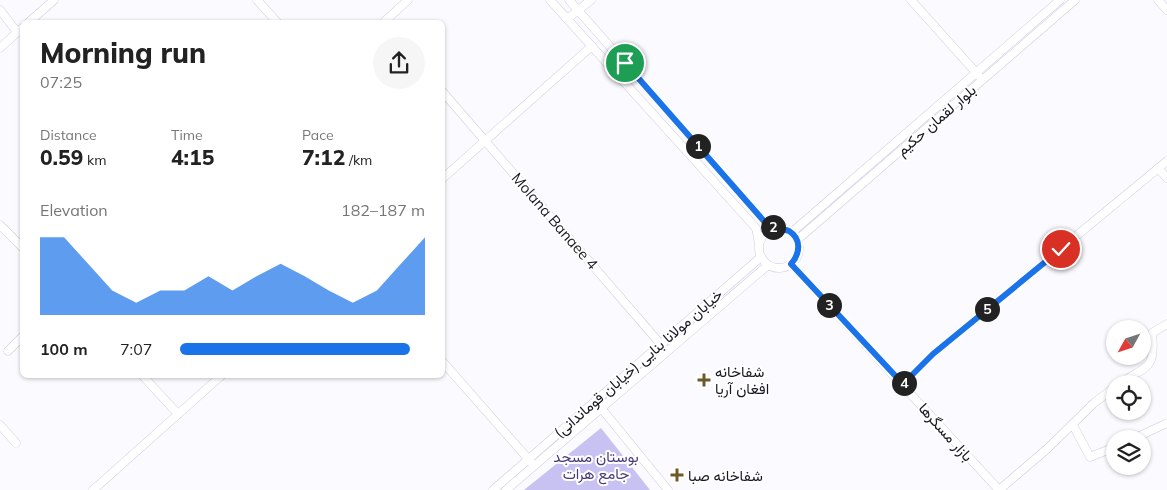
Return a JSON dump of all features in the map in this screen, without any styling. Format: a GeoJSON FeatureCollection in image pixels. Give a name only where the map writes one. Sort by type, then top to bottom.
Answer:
{"type":"FeatureCollection","features":[{"type":"Feature","properties":{"kind":"street"},"geometry":{"type":"LineString","coordinates":[[30,20],[54,0]]}},
{"type":"Feature","properties":{"kind":"street"},"geometry":{"type":"LineString","coordinates":[[257,0],[275,20]]}},
{"type":"Feature","properties":{"kind":"street"},"geometry":{"type":"LineString","coordinates":[[386,20],[408,0]]}},
{"type":"Feature","properties":{"kind":"street"},"geometry":{"type":"LineString","coordinates":[[550,0],[756,228],[761,257],[768,265],[780,268],[791,264],[798,253],[797,240],[787,230],[776,229],[767,232],[759,244]]}},
{"type":"Feature","properties":{"kind":"street"},"geometry":{"type":"LineString","coordinates":[[569,0],[763,220],[776,229]]}},
{"type":"Feature","properties":{"kind":"street"},"geometry":{"type":"LineString","coordinates":[[567,19],[591,0]]}},
{"type":"Feature","properties":{"kind":"street"},"geometry":{"type":"LineString","coordinates":[[911,0],[983,80]]}},
{"type":"Feature","properties":{"kind":"street","name":"بلوار لقمان حکیم"},"geometry":{"type":"LineString","coordinates":[[791,233],[1060,0]]}},
{"type":"Feature","properties":{"kind":"street","name":"بلوار لقمان حکیم"},"geometry":{"type":"LineString","coordinates":[[797,240],[1076,0]]}},
{"type":"Feature","properties":{"kind":"street"},"geometry":{"type":"LineString","coordinates":[[1158,0],[1167,10]]}},
{"type":"Feature","properties":{"kind":"street"},"geometry":{"type":"LineString","coordinates":[[0,10],[20,30],[0,48]]}},
{"type":"Feature","properties":{"kind":"street"},"geometry":{"type":"LineString","coordinates":[[445,176],[592,46]]}},
{"type":"Feature","properties":{"kind":"street","name":"Molana Banaee 4"},"geometry":{"type":"LineString","coordinates":[[445,94],[667,351]]}},
{"type":"Feature","properties":{"kind":"street"},"geometry":{"type":"LineString","coordinates":[[903,384],[933,354],[1167,160]]}},
{"type":"Feature","properties":{"kind":"street"},"geometry":{"type":"LineString","coordinates":[[1158,168],[1167,178]]}},
{"type":"Feature","properties":{"kind":"street"},"geometry":{"type":"LineString","coordinates":[[0,225],[20,245]]}},
{"type":"Feature","properties":{"kind":"street","name":"خیابان مولانا بنایی (خیابان قوماندانی)"},"geometry":{"type":"LineString","coordinates":[[493,490],[761,257]]}},
{"type":"Feature","properties":{"kind":"street","name":"بازار مسگرها"},"geometry":{"type":"LineString","coordinates":[[791,264],[999,490]]}},
{"type":"Feature","properties":{"kind":"street","name":"خیابان مولانا بنایی (خیابان قوماندانی)"},"geometry":{"type":"LineString","coordinates":[[506,490],[768,265]]}},
{"type":"Feature","properties":{"kind":"street"},"geometry":{"type":"LineString","coordinates":[[1135,375],[1146,368],[1154,351],[1152,333],[1167,324]]}},
{"type":"Feature","properties":{"kind":"street"},"geometry":{"type":"LineString","coordinates":[[8,351],[20,339]]}},
{"type":"Feature","properties":{"kind":"street"},"geometry":{"type":"LineString","coordinates":[[445,364],[534,467]]}},
{"type":"Feature","properties":{"kind":"street"},"geometry":{"type":"LineString","coordinates":[[145,378],[178,414]]}},
{"type":"Feature","properties":{"kind":"street"},"geometry":{"type":"LineString","coordinates":[[93,490],[219,378]]}},
{"type":"Feature","properties":{"kind":"street"},"geometry":{"type":"LineString","coordinates":[[999,490],[1106,394]]}},
{"type":"Feature","properties":{"kind":"street"},"geometry":{"type":"LineString","coordinates":[[600,408],[668,490]]}},
{"type":"Feature","properties":{"kind":"street"},"geometry":{"type":"LineString","coordinates":[[1151,431],[1165,424]]}},
{"type":"Feature","properties":{"kind":"street"},"geometry":{"type":"LineString","coordinates":[[0,425],[16,443]]}},
{"type":"Feature","properties":{"kind":"street"},"geometry":{"type":"LineString","coordinates":[[1073,425],[1090,457],[1092,458],[1106,451]]}},
{"type":"Feature","properties":{"kind":"green space","name":"بوستان مسجد جامع هرات"},"geometry":{"type":"Polygon","coordinates":[[[601,428],[650,490],[524,490],[601,428]]]}},
{"type":"Feature","properties":{"kind":"place","name":"شفاخانه افغان آریا"},"geometry":{"type":"Point","coordinates":[704,380]}},
{"type":"Feature","properties":{"kind":"place","name":"شفاخانه صبا"},"geometry":{"type":"Point","coordinates":[677,475]}},
{"type":"Feature","properties":{"kind":"route"},"geometry":{"type":"LineString","coordinates":[[625,63],[763,220],[776,229],[787,230],[794,236],[797,240],[798,253],[796,259],[791,264],[903,384],[933,354],[1061,249]]}}]}
